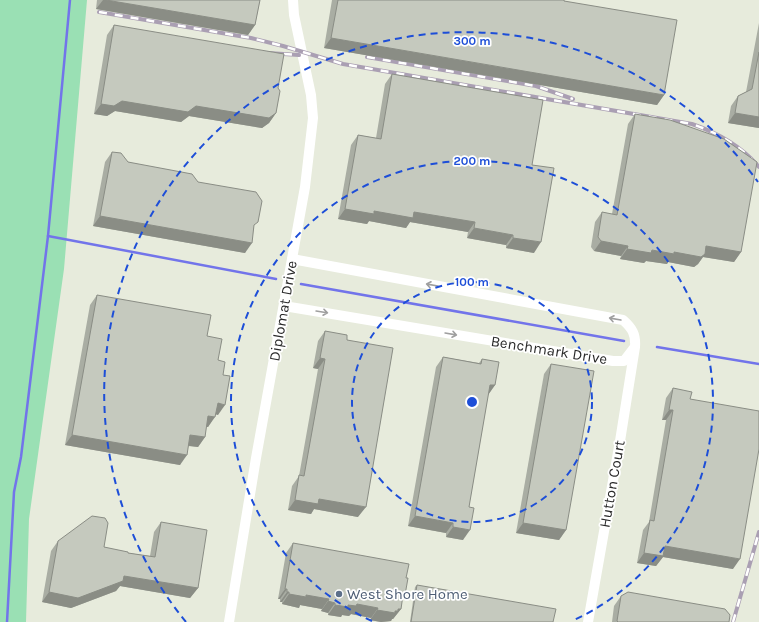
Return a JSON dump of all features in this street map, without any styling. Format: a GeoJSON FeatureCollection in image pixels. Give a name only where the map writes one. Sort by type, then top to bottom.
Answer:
{"type":"FeatureCollection","features":[{"type":"Feature","properties":{"kind":"street","name":"Diplomat Drive"},"geometry":{"type":"LineString","coordinates":[[229,622],[256,458],[305,187],[313,118],[311,95],[294,15],[293,0]]}},
{"type":"Feature","properties":{"kind":"street"},"geometry":{"type":"LineString","coordinates":[[292,259],[623,320],[632,328],[636,338],[635,347]]}},
{"type":"Feature","properties":{"kind":"street","name":"Benchmark Drive"},"geometry":{"type":"LineString","coordinates":[[284,306],[613,361],[624,361],[635,347]]}},
{"type":"Feature","properties":{"kind":"street","name":"Hutton Court"},"geometry":{"type":"LineString","coordinates":[[588,622],[635,347]]}},
{"type":"Feature","properties":{"kind":"green space"},"geometry":{"type":"Polygon","coordinates":[[[0,0],[87,0],[64,269],[29,519],[26,622],[0,622],[0,0]]]}},
{"type":"Feature","properties":{"kind":"building"},"geometry":{"type":"Polygon","coordinates":[[[106,0],[260,0],[255,25],[106,0]]]}},
{"type":"Feature","properties":{"kind":"building"},"geometry":{"type":"Polygon","coordinates":[[[338,0],[564,0],[677,20],[664,95],[331,38],[338,0]]]}},
{"type":"Feature","properties":{"kind":"building"},"geometry":{"type":"Polygon","coordinates":[[[114,25],[284,54],[278,88],[280,91],[276,113],[269,118],[196,106],[188,112],[122,101],[114,106],[101,104],[114,25]]]}},
{"type":"Feature","properties":{"kind":"building"},"geometry":{"type":"Polygon","coordinates":[[[759,52],[759,117],[735,113],[738,96],[752,89],[759,52]]]}},
{"type":"Feature","properties":{"kind":"building"},"geometry":{"type":"Polygon","coordinates":[[[392,74],[543,100],[532,165],[554,168],[541,242],[513,238],[513,235],[474,228],[475,222],[414,212],[413,218],[374,211],[374,214],[345,209],[358,135],[381,139],[392,74]]]}},
{"type":"Feature","properties":{"kind":"building"},"geometry":{"type":"Polygon","coordinates":[[[635,114],[670,120],[724,139],[757,162],[741,252],[706,246],[705,254],[701,257],[652,250],[651,253],[627,249],[628,246],[601,241],[598,237],[602,212],[617,215],[635,114]]]}},
{"type":"Feature","properties":{"kind":"building"},"geometry":{"type":"Polygon","coordinates":[[[112,152],[121,153],[128,162],[192,174],[198,182],[256,192],[262,201],[258,222],[254,225],[252,243],[100,216],[112,152]]]}},
{"type":"Feature","properties":{"kind":"building"},"geometry":{"type":"Polygon","coordinates":[[[97,295],[211,315],[207,336],[222,339],[218,360],[225,362],[223,375],[230,376],[225,405],[218,403],[215,417],[208,416],[205,437],[190,435],[187,455],[72,435],[97,295]]]}},
{"type":"Feature","properties":{"kind":"building"},"geometry":{"type":"Polygon","coordinates":[[[325,331],[347,335],[347,340],[393,348],[366,507],[319,499],[318,504],[295,500],[299,475],[304,476],[325,359],[320,358],[325,331]]]}},
{"type":"Feature","properties":{"kind":"building"},"geometry":{"type":"Polygon","coordinates":[[[443,357],[481,364],[482,359],[499,362],[495,385],[490,385],[469,507],[474,508],[470,530],[453,527],[453,523],[415,516],[443,357]]]}},
{"type":"Feature","properties":{"kind":"building"},"geometry":{"type":"Polygon","coordinates":[[[551,364],[594,371],[566,530],[523,523],[551,364]]]}},
{"type":"Feature","properties":{"kind":"building"},"geometry":{"type":"Polygon","coordinates":[[[673,388],[692,392],[690,399],[759,411],[759,449],[740,559],[665,546],[663,556],[644,553],[650,520],[654,521],[673,410],[669,410],[673,388]]]}},
{"type":"Feature","properties":{"kind":"building"},"geometry":{"type":"Polygon","coordinates":[[[92,516],[105,518],[108,523],[104,547],[128,553],[155,557],[161,522],[207,530],[198,588],[124,576],[123,581],[78,598],[49,592],[58,541],[92,516]]]}},
{"type":"Feature","properties":{"kind":"building"},"geometry":{"type":"Polygon","coordinates":[[[293,543],[409,564],[405,595],[403,595],[401,609],[395,611],[395,613],[377,610],[378,608],[357,604],[356,606],[348,605],[348,607],[335,605],[335,603],[328,601],[329,599],[289,594],[287,589],[285,589],[293,543]]]}},
{"type":"Feature","properties":{"kind":"building"},"geometry":{"type":"Polygon","coordinates":[[[417,585],[556,609],[553,622],[411,622],[417,585]]]}},
{"type":"Feature","properties":{"kind":"building"},"geometry":{"type":"Polygon","coordinates":[[[628,592],[725,609],[730,615],[729,622],[618,622],[621,596],[628,592]]]}},
{"type":"Feature","properties":{"kind":"waterway"},"geometry":{"type":"LineString","coordinates":[[7,622],[14,492],[21,457],[48,236],[70,0]]}},
{"type":"Feature","properties":{"kind":"waterway"},"geometry":{"type":"LineString","coordinates":[[48,236],[276,279]]}},
{"type":"Feature","properties":{"kind":"waterway"},"geometry":{"type":"LineString","coordinates":[[301,284],[624,341]]}},
{"type":"Feature","properties":{"kind":"waterway"},"geometry":{"type":"LineString","coordinates":[[657,347],[759,364]]}},
{"type":"Feature","properties":{"kind":"railway"},"geometry":{"type":"LineString","coordinates":[[99,12],[251,38],[343,64],[692,124],[728,141],[745,153],[759,167]]}},
{"type":"Feature","properties":{"kind":"railway"},"geometry":{"type":"LineString","coordinates":[[268,53],[299,55]]}},
{"type":"Feature","properties":{"kind":"railway"},"geometry":{"type":"LineString","coordinates":[[367,57],[536,86],[573,99]]}},
{"type":"Feature","properties":{"kind":"railway"},"geometry":{"type":"LineString","coordinates":[[733,622],[759,532]]}},
{"type":"Feature","properties":{"kind":"place","name":"West Shore Home"},"geometry":{"type":"Point","coordinates":[339,594]}}]}
